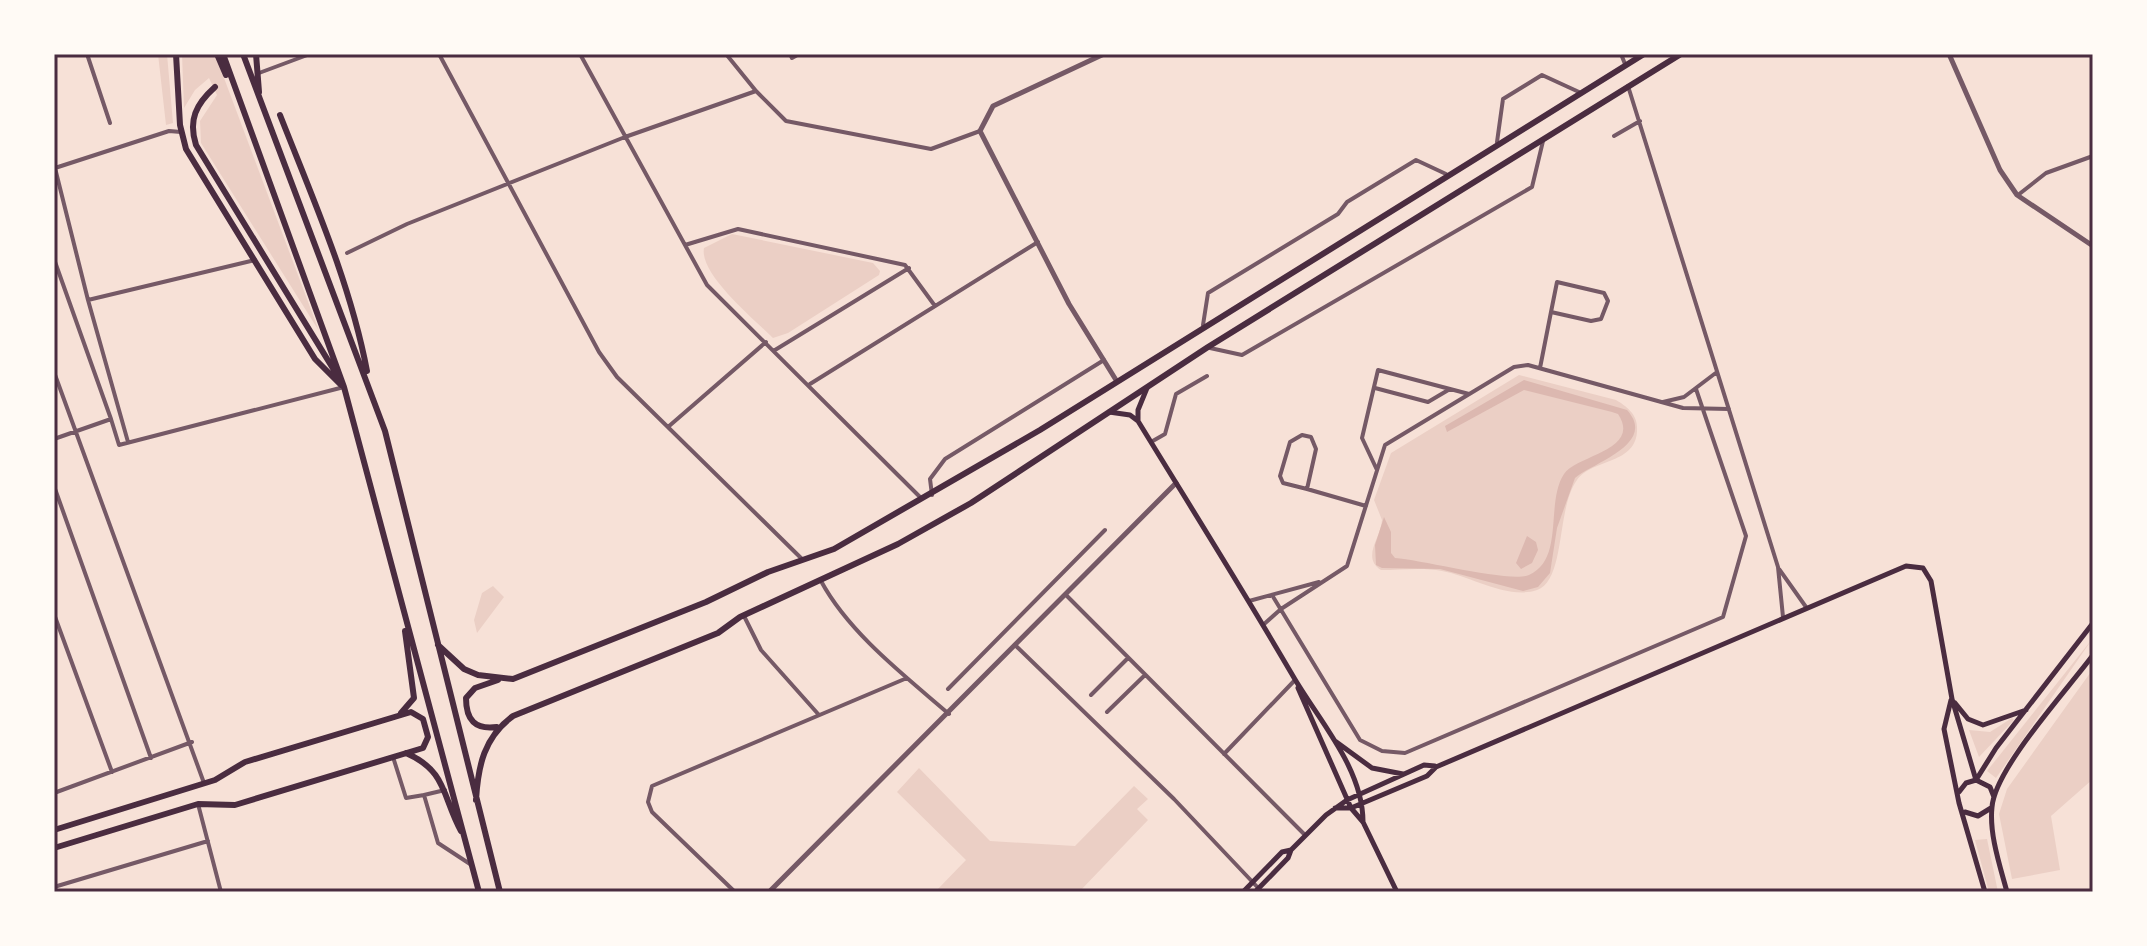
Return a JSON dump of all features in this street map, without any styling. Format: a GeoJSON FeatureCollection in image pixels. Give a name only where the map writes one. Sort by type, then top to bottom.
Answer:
{"type":"FeatureCollection","features":[{"type":"Feature","properties":{"kind":"main road"},"geometry":{"type":"LineString","coordinates":[[176,54],[181,132],[186,149],[315,359],[344,387]]}},
{"type":"Feature","properties":{"kind":"main road"},"geometry":{"type":"LineString","coordinates":[[220,54],[344,387],[479,892]]}},
{"type":"Feature","properties":{"kind":"main road"},"geometry":{"type":"LineString","coordinates":[[220,54],[241,107]]}},
{"type":"Feature","properties":{"kind":"main road"},"geometry":{"type":"LineString","coordinates":[[256,54],[259,100]]}},
{"type":"Feature","properties":{"kind":"main road"},"geometry":{"type":"LineString","coordinates":[[1644,54],[1497,142],[932,495],[834,549],[532,672],[475,688],[466,698],[466,712],[472,723],[484,729],[497,727],[513,716],[718,633],[742,616],[821,581],[971,503],[1208,347],[1544,136],[1681,54]]}},
{"type":"Feature","properties":{"kind":"main road"},"geometry":{"type":"LineString","coordinates":[[243,56],[385,431],[500,892]]}},
{"type":"Feature","properties":{"kind":"main road"},"geometry":{"type":"LineString","coordinates":[[215,87],[198,104],[192,118],[196,145],[344,387]]}},
{"type":"Feature","properties":{"kind":"main road"},"geometry":{"type":"LineString","coordinates":[[280,115],[350,295],[370,386]]}},
{"type":"Feature","properties":{"kind":"main road"},"geometry":{"type":"LineString","coordinates":[[1138,421],[1138,410],[1148,385]]}},
{"type":"Feature","properties":{"kind":"main road"},"geometry":{"type":"LineString","coordinates":[[1108,411],[1130,415],[1138,421],[1333,739],[1363,822]]}},
{"type":"Feature","properties":{"kind":"main road"},"geometry":{"type":"LineString","coordinates":[[1335,808],[1357,806],[1427,776],[1436,767],[1906,566],[1923,568],[1931,581],[1952,699],[1976,780],[1990,787],[1994,798]]}},
{"type":"Feature","properties":{"kind":"main road"},"geometry":{"type":"LineString","coordinates":[[394,717],[414,698],[405,616]]}},
{"type":"Feature","properties":{"kind":"main road"},"geometry":{"type":"LineString","coordinates":[[1959,792],[1966,783],[1976,780],[1996,748],[2093,623]]}},
{"type":"Feature","properties":{"kind":"main road"},"geometry":{"type":"LineString","coordinates":[[438,645],[464,669],[478,675],[506,679]]}},
{"type":"Feature","properties":{"kind":"main road"},"geometry":{"type":"LineString","coordinates":[[2007,892],[1991,808],[1994,798],[2012,763],[2093,655]]}},
{"type":"Feature","properties":{"kind":"main road"},"geometry":{"type":"LineString","coordinates":[[1295,680],[1397,892]]}},
{"type":"Feature","properties":{"kind":"main road"},"geometry":{"type":"LineString","coordinates":[[1952,699],[1968,719],[1983,725],[2027,709]]}},
{"type":"Feature","properties":{"kind":"main road"},"geometry":{"type":"LineString","coordinates":[[1952,699],[1944,729],[1959,803],[1964,811],[1985,892]]}},
{"type":"Feature","properties":{"kind":"main road"},"geometry":{"type":"LineString","coordinates":[[54,830],[215,780],[245,762],[394,717],[411,712],[423,719],[427,743],[406,753],[235,805],[198,804],[54,848]]}},
{"type":"Feature","properties":{"kind":"main road"},"geometry":{"type":"LineString","coordinates":[[476,800],[482,756],[497,727]]}},
{"type":"Feature","properties":{"kind":"main road"},"geometry":{"type":"LineString","coordinates":[[1333,739],[1372,768],[1404,774]]}},
{"type":"Feature","properties":{"kind":"main road"},"geometry":{"type":"LineString","coordinates":[[406,753],[428,764],[445,790],[451,814],[466,841]]}},
{"type":"Feature","properties":{"kind":"main road"},"geometry":{"type":"LineString","coordinates":[[1259,890],[1288,858],[1291,850],[1335,808],[1424,765],[1436,767]]}},
{"type":"Feature","properties":{"kind":"main road"},"geometry":{"type":"LineString","coordinates":[[1964,811],[1978,816],[1991,808]]}},
{"type":"Feature","properties":{"kind":"main road"},"geometry":{"type":"LineString","coordinates":[[1243,892],[1282,852],[1291,850]]}},
{"type":"Feature","properties":{"kind":"street"},"geometry":{"type":"LineString","coordinates":[[87,54],[110,123]]}},
{"type":"Feature","properties":{"kind":"street"},"geometry":{"type":"LineString","coordinates":[[259,73],[310,54]]}},
{"type":"Feature","properties":{"kind":"street"},"geometry":{"type":"LineString","coordinates":[[439,54],[599,352],[617,377],[803,560]]}},
{"type":"Feature","properties":{"kind":"street"},"geometry":{"type":"LineString","coordinates":[[580,54],[707,285],[923,499]]}},
{"type":"Feature","properties":{"kind":"street"},"geometry":{"type":"LineString","coordinates":[[726,54],[786,121],[931,149],[980,131],[993,106],[1104,54]]}},
{"type":"Feature","properties":{"kind":"street"},"geometry":{"type":"LineString","coordinates":[[790,54],[792,58],[799,54]]}},
{"type":"Feature","properties":{"kind":"street"},"geometry":{"type":"LineString","coordinates":[[1621,54],[1625,64]]}},
{"type":"Feature","properties":{"kind":"street"},"geometry":{"type":"LineString","coordinates":[[1949,54],[2000,170],[2017,195],[2093,246]]}},
{"type":"Feature","properties":{"kind":"street"},"geometry":{"type":"LineString","coordinates":[[1497,142],[1503,99],[1542,75],[1579,92]]}},
{"type":"Feature","properties":{"kind":"street"},"geometry":{"type":"LineString","coordinates":[[1628,84],[1778,567],[1783,617]]}},
{"type":"Feature","properties":{"kind":"street"},"geometry":{"type":"LineString","coordinates":[[347,253],[407,224],[625,137],[756,91]]}},
{"type":"Feature","properties":{"kind":"street"},"geometry":{"type":"LineString","coordinates":[[1614,136],[1640,121]]}},
{"type":"Feature","properties":{"kind":"street"},"geometry":{"type":"LineString","coordinates":[[128,442],[54,167],[169,131],[181,132]]}},
{"type":"Feature","properties":{"kind":"street"},"geometry":{"type":"LineString","coordinates":[[980,131],[1069,304],[1116,380]]}},
{"type":"Feature","properties":{"kind":"street"},"geometry":{"type":"LineString","coordinates":[[1208,347],[1242,355],[1532,187],[1544,136]]}},
{"type":"Feature","properties":{"kind":"street"},"geometry":{"type":"LineString","coordinates":[[2017,195],[2046,173],[2093,156]]}},
{"type":"Feature","properties":{"kind":"street"},"geometry":{"type":"LineString","coordinates":[[1203,325],[1208,293],[1338,214],[1347,202],[1416,160],[1446,174]]}},
{"type":"Feature","properties":{"kind":"street"},"geometry":{"type":"LineString","coordinates":[[684,245],[738,229],[909,268],[935,306]]}},
{"type":"Feature","properties":{"kind":"street"},"geometry":{"type":"LineString","coordinates":[[810,384],[1038,242]]}},
{"type":"Feature","properties":{"kind":"street"},"geometry":{"type":"LineString","coordinates":[[54,259],[119,445],[344,387]]}},
{"type":"Feature","properties":{"kind":"street"},"geometry":{"type":"LineString","coordinates":[[88,300],[255,260]]}},
{"type":"Feature","properties":{"kind":"street"},"geometry":{"type":"LineString","coordinates":[[775,350],[909,268]]}},
{"type":"Feature","properties":{"kind":"street"},"geometry":{"type":"LineString","coordinates":[[1540,368],[1551,312],[1557,282],[1604,293],[1608,301],[1601,319],[1591,321],[1551,312]]}},
{"type":"Feature","properties":{"kind":"street"},"geometry":{"type":"LineString","coordinates":[[668,427],[766,342]]}},
{"type":"Feature","properties":{"kind":"street"},"geometry":{"type":"LineString","coordinates":[[932,495],[930,479],[945,459],[1104,360]]}},
{"type":"Feature","properties":{"kind":"street"},"geometry":{"type":"LineString","coordinates":[[1248,601],[1319,582],[1347,566],[1385,445],[1514,367],[1540,368],[1683,408],[1729,409]]}},
{"type":"Feature","properties":{"kind":"street"},"geometry":{"type":"LineString","coordinates":[[1377,470],[1362,438],[1378,370],[1469,394]]}},
{"type":"Feature","properties":{"kind":"street"},"geometry":{"type":"LineString","coordinates":[[54,372],[192,742],[204,783]]}},
{"type":"Feature","properties":{"kind":"street"},"geometry":{"type":"LineString","coordinates":[[1661,403],[1684,397],[1718,372]]}},
{"type":"Feature","properties":{"kind":"street"},"geometry":{"type":"LineString","coordinates":[[1151,442],[1165,434],[1172,399],[1207,376]]}},
{"type":"Feature","properties":{"kind":"street"},"geometry":{"type":"LineString","coordinates":[[1375,388],[1428,402],[1450,389]]}},
{"type":"Feature","properties":{"kind":"street"},"geometry":{"type":"LineString","coordinates":[[1272,595],[1360,740],[1382,751],[1405,753],[1723,617],[1746,536],[1696,389]]}},
{"type":"Feature","properties":{"kind":"street"},"geometry":{"type":"LineString","coordinates":[[54,439],[111,419]]}},
{"type":"Feature","properties":{"kind":"street"},"geometry":{"type":"LineString","coordinates":[[1307,489],[1316,449],[1311,437],[1302,435],[1290,442],[1280,476],[1283,483],[1366,506]]}},
{"type":"Feature","properties":{"kind":"street"},"geometry":{"type":"LineString","coordinates":[[769,892],[1176,483]]}},
{"type":"Feature","properties":{"kind":"street"},"geometry":{"type":"LineString","coordinates":[[54,486],[151,758]]}},
{"type":"Feature","properties":{"kind":"street"},"geometry":{"type":"LineString","coordinates":[[948,689],[1024,616],[1105,530]]}},
{"type":"Feature","properties":{"kind":"street"},"geometry":{"type":"LineString","coordinates":[[1778,567],[1806,607]]}},
{"type":"Feature","properties":{"kind":"street"},"geometry":{"type":"LineString","coordinates":[[821,581],[832,602],[907,678],[949,714]]}},
{"type":"Feature","properties":{"kind":"street"},"geometry":{"type":"LineString","coordinates":[[1263,625],[1281,609],[1314,589],[1319,582]]}},
{"type":"Feature","properties":{"kind":"street"},"geometry":{"type":"LineString","coordinates":[[1064,593],[1305,836]]}},
{"type":"Feature","properties":{"kind":"street"},"geometry":{"type":"LineString","coordinates":[[54,614],[112,772]]}},
{"type":"Feature","properties":{"kind":"street"},"geometry":{"type":"LineString","coordinates":[[742,616],[761,650],[819,715]]}},
{"type":"Feature","properties":{"kind":"street"},"geometry":{"type":"LineString","coordinates":[[1024,616],[1034,625]]}},
{"type":"Feature","properties":{"kind":"street"},"geometry":{"type":"LineString","coordinates":[[1015,645],[1255,880],[1259,890]]}},
{"type":"Feature","properties":{"kind":"street"},"geometry":{"type":"LineString","coordinates":[[1091,695],[1128,658]]}},
{"type":"Feature","properties":{"kind":"street"},"geometry":{"type":"LineString","coordinates":[[1107,712],[1145,675]]}},
{"type":"Feature","properties":{"kind":"street"},"geometry":{"type":"LineString","coordinates":[[735,892],[652,812],[648,792],[652,786],[907,678]]}},
{"type":"Feature","properties":{"kind":"street"},"geometry":{"type":"LineString","coordinates":[[1224,754],[1295,680]]}},
{"type":"Feature","properties":{"kind":"street"},"geometry":{"type":"LineString","coordinates":[[55,791],[192,742]]}},
{"type":"Feature","properties":{"kind":"street"},"geometry":{"type":"LineString","coordinates":[[393,757],[406,798],[445,790]]}},
{"type":"Feature","properties":{"kind":"street"},"geometry":{"type":"LineString","coordinates":[[424,795],[438,843],[472,865]]}},
{"type":"Feature","properties":{"kind":"street"},"geometry":{"type":"LineString","coordinates":[[198,804],[221,892]]}},
{"type":"Feature","properties":{"kind":"street"},"geometry":{"type":"LineString","coordinates":[[54,887],[208,841]]}},
{"type":"Feature","properties":{"kind":"shaded area"},"geometry":{"type":"Polygon","coordinates":[[[158,54],[167,54],[173,123],[166,125],[158,54]]]}},
{"type":"Feature","properties":{"kind":"shaded area"},"geometry":{"type":"Polygon","coordinates":[[[182,54],[215,54],[319,331],[201,143],[200,121],[217,95],[209,78],[195,90],[184,108],[182,54]]]}},
{"type":"Feature","properties":{"kind":"shaded area"},"geometry":{"type":"Polygon","coordinates":[[[732,234],[873,263],[880,271],[879,275],[788,333],[773,338],[730,296],[705,259],[704,248],[732,234]]]}},
{"type":"Feature","properties":{"kind":"shaded area"},"geometry":{"type":"Polygon","coordinates":[[[1519,375],[1616,400],[1630,411],[1637,422],[1636,439],[1631,448],[1614,460],[1584,473],[1570,492],[1557,558],[1546,584],[1537,590],[1514,592],[1442,571],[1381,570],[1375,565],[1372,553],[1382,520],[1374,500],[1391,453],[1519,375]]]}},
{"type":"Feature","properties":{"kind":"shaded area"},"geometry":{"type":"Polygon","coordinates":[[[1524,380],[1627,410],[1634,422],[1634,433],[1629,443],[1575,478],[1557,528],[1550,573],[1538,587],[1523,591],[1440,569],[1382,568],[1376,565],[1375,545],[1384,517],[1391,532],[1391,553],[1395,558],[1519,577],[1529,575],[1540,567],[1551,544],[1556,500],[1564,474],[1571,467],[1615,444],[1622,436],[1623,426],[1618,414],[1524,390],[1447,432],[1445,426],[1524,380]]]}},
{"type":"Feature","properties":{"kind":"shaded area"},"geometry":{"type":"Polygon","coordinates":[[[1527,536],[1536,542],[1538,550],[1532,563],[1521,569],[1516,563],[1527,536]]]}},
{"type":"Feature","properties":{"kind":"shaded area"},"geometry":{"type":"Polygon","coordinates":[[[493,586],[504,597],[477,633],[474,620],[482,593],[493,586]]]}},
{"type":"Feature","properties":{"kind":"shaded area"},"geometry":{"type":"Polygon","coordinates":[[[2093,638],[1996,778],[1987,771],[2093,638]]]}},
{"type":"Feature","properties":{"kind":"shaded area"},"geometry":{"type":"Polygon","coordinates":[[[2093,669],[2093,779],[2051,816],[2060,870],[2012,879],[1999,814],[2007,789],[2093,669]]]}},
{"type":"Feature","properties":{"kind":"shaded area"},"geometry":{"type":"Polygon","coordinates":[[[2012,718],[2014,720],[1979,757],[1969,730],[1990,732],[2012,718]]]}},
{"type":"Feature","properties":{"kind":"shaded area"},"geometry":{"type":"Polygon","coordinates":[[[919,768],[990,841],[1075,846],[1134,786],[1148,799],[1137,809],[1148,820],[1079,892],[935,892],[966,860],[897,792],[919,768]]]}},
{"type":"Feature","properties":{"kind":"shaded area"},"geometry":{"type":"Polygon","coordinates":[[[1987,839],[1998,892],[1989,892],[1975,840],[1987,839]]]}}]}
